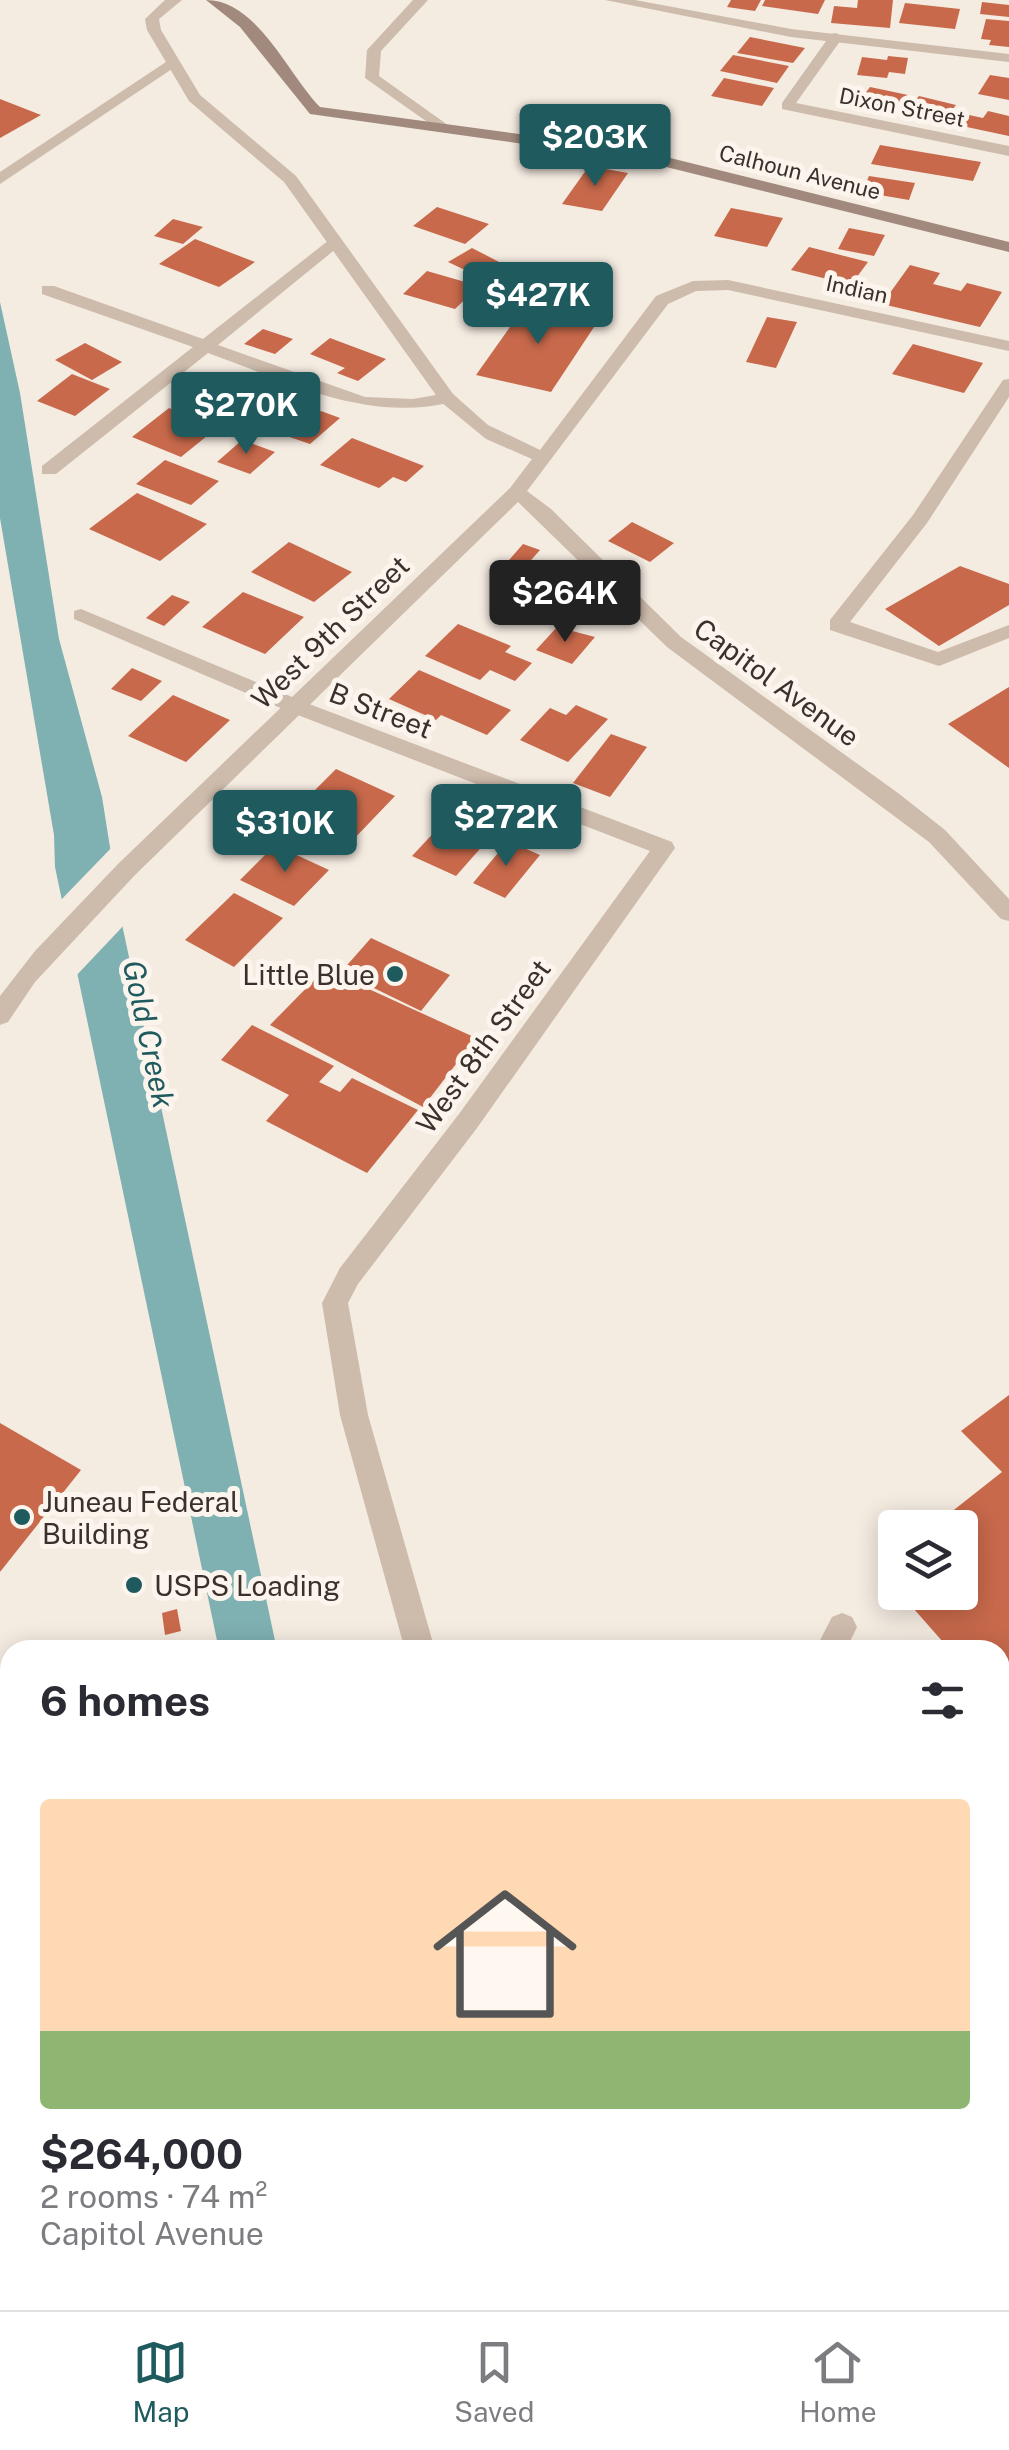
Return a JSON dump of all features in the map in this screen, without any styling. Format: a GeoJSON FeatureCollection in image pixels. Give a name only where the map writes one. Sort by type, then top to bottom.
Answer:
{"type":"FeatureCollection","features":[{"type":"Feature","properties":{"kind":"main road","name":"Calhoun Avenue"},"geometry":{"type":"LineString","coordinates":[[214,0],[257,31],[284,76],[315,111],[348,119],[440,126],[638,155],[1009,247]]}},
{"type":"Feature","properties":{"kind":"street"},"geometry":{"type":"LineString","coordinates":[[175,0],[160,8],[152,19],[171,65],[207,112],[290,179],[447,398],[494,440],[546,458]]}},
{"type":"Feature","properties":{"kind":"street"},"geometry":{"type":"LineString","coordinates":[[421,0],[374,50],[372,78],[440,126]]}},
{"type":"Feature","properties":{"kind":"street"},"geometry":{"type":"LineString","coordinates":[[612,0],[836,37],[1009,58]]}},
{"type":"Feature","properties":{"kind":"street","name":"Dixon Street"},"geometry":{"type":"LineString","coordinates":[[836,37],[786,106],[1009,150]]}},
{"type":"Feature","properties":{"kind":"street"},"geometry":{"type":"LineString","coordinates":[[0,179],[171,65]]}},
{"type":"Feature","properties":{"kind":"street"},"geometry":{"type":"LineString","coordinates":[[49,470],[335,243]]}},
{"type":"Feature","properties":{"kind":"street","name":"Indian"},"geometry":{"type":"LineString","coordinates":[[693,286],[742,287],[1009,346]]}},
{"type":"Feature","properties":{"kind":"street","name":"West 9th Street"},"geometry":{"type":"LineString","coordinates":[[0,1016],[15,987],[158,841],[517,492],[662,300],[693,286]]}},
{"type":"Feature","properties":{"kind":"street"},"geometry":{"type":"LineString","coordinates":[[48,290],[363,402],[412,404],[447,398]]}},
{"type":"Feature","properties":{"kind":"street"},"geometry":{"type":"LineString","coordinates":[[1009,384],[920,519],[837,625],[938,659],[1009,632]]}},
{"type":"Feature","properties":{"kind":"street","name":"Capitol Avenue"},"geometry":{"type":"LineString","coordinates":[[517,492],[544,513],[674,642],[890,798],[936,836],[1009,913]]}},
{"type":"Feature","properties":{"kind":"street","name":"B Street"},"geometry":{"type":"LineString","coordinates":[[81,614],[296,707],[664,848]]}},
{"type":"Feature","properties":{"kind":"street","name":"West 8th Street"},"geometry":{"type":"LineString","coordinates":[[417,1640],[354,1415],[334,1303],[349,1276],[468,1121],[664,848]]}},
{"type":"Feature","properties":{"kind":"water"},"geometry":{"type":"Polygon","coordinates":[[[0,302],[20,393],[59,639],[102,797],[123,929],[275,1640],[217,1640],[55,867],[54,835],[0,518],[0,302]]]}},
{"type":"Feature","properties":{"kind":"pier"},"geometry":{"type":"Polygon","coordinates":[[[115,844],[127,922],[74,978],[58,903],[115,844]]]}},
{"type":"Feature","properties":{"kind":"building"},"geometry":{"type":"Polygon","coordinates":[[[731,0],[761,0],[755,11],[727,7],[731,0]]]}},
{"type":"Feature","properties":{"kind":"building"},"geometry":{"type":"Polygon","coordinates":[[[765,0],[825,0],[818,14],[762,6],[765,0]]]}},
{"type":"Feature","properties":{"kind":"building"},"geometry":{"type":"Polygon","coordinates":[[[858,0],[893,0],[890,28],[831,23],[834,6],[857,8],[858,0]]]}},
{"type":"Feature","properties":{"kind":"building"},"geometry":{"type":"Polygon","coordinates":[[[982,2],[1009,5],[1009,17],[980,14],[982,2]]]}},
{"type":"Feature","properties":{"kind":"building"},"geometry":{"type":"Polygon","coordinates":[[[905,3],[960,9],[955,29],[899,23],[905,3]]]}},
{"type":"Feature","properties":{"kind":"building"},"geometry":{"type":"Polygon","coordinates":[[[986,19],[1009,21],[1009,47],[989,45],[991,40],[981,39],[986,19]]]}},
{"type":"Feature","properties":{"kind":"building"},"geometry":{"type":"Polygon","coordinates":[[[750,37],[805,48],[793,63],[737,53],[750,37]]]}},
{"type":"Feature","properties":{"kind":"building"},"geometry":{"type":"Polygon","coordinates":[[[733,55],[789,66],[777,83],[720,71],[733,55]]]}},
{"type":"Feature","properties":{"kind":"building"},"geometry":{"type":"Polygon","coordinates":[[[888,56],[908,58],[905,74],[889,72],[887,78],[857,75],[862,57],[887,60],[888,56]]]}},
{"type":"Feature","properties":{"kind":"building"},"geometry":{"type":"Polygon","coordinates":[[[990,75],[1009,78],[1009,100],[978,94],[990,75]]]}},
{"type":"Feature","properties":{"kind":"building"},"geometry":{"type":"Polygon","coordinates":[[[724,78],[774,88],[762,106],[711,96],[724,78]]]}},
{"type":"Feature","properties":{"kind":"building"},"geometry":{"type":"Polygon","coordinates":[[[870,87],[908,95],[892,117],[853,109],[870,87]]]}},
{"type":"Feature","properties":{"kind":"building"},"geometry":{"type":"Polygon","coordinates":[[[919,96],[956,105],[941,124],[903,115],[919,96]]]}},
{"type":"Feature","properties":{"kind":"building"},"geometry":{"type":"Polygon","coordinates":[[[0,99],[41,115],[0,138],[0,99]]]}},
{"type":"Feature","properties":{"kind":"building"},"geometry":{"type":"Polygon","coordinates":[[[988,111],[1009,116],[1009,136],[962,126],[969,115],[983,118],[988,111]]]}},
{"type":"Feature","properties":{"kind":"building"},"geometry":{"type":"Polygon","coordinates":[[[880,145],[981,162],[973,181],[871,164],[880,145]]]}},
{"type":"Feature","properties":{"kind":"building"},"geometry":{"type":"Polygon","coordinates":[[[589,166],[628,173],[602,211],[562,204],[589,166]]]}},
{"type":"Feature","properties":{"kind":"building"},"geometry":{"type":"Polygon","coordinates":[[[869,176],[915,183],[909,200],[862,192],[869,176]]]}},
{"type":"Feature","properties":{"kind":"building"},"geometry":{"type":"Polygon","coordinates":[[[437,207],[489,224],[465,244],[413,226],[437,207]]]}},
{"type":"Feature","properties":{"kind":"building"},"geometry":{"type":"Polygon","coordinates":[[[731,208],[783,218],[767,247],[714,236],[731,208]]]}},
{"type":"Feature","properties":{"kind":"building"},"geometry":{"type":"Polygon","coordinates":[[[173,219],[203,227],[183,244],[154,236],[173,219]]]}},
{"type":"Feature","properties":{"kind":"building"},"geometry":{"type":"Polygon","coordinates":[[[849,228],[885,235],[874,256],[838,249],[849,228]]]}},
{"type":"Feature","properties":{"kind":"building"},"geometry":{"type":"Polygon","coordinates":[[[195,239],[255,262],[219,287],[159,264],[195,239]]]}},
{"type":"Feature","properties":{"kind":"building"},"geometry":{"type":"Polygon","coordinates":[[[809,247],[868,262],[851,285],[791,270],[809,247]]]}},
{"type":"Feature","properties":{"kind":"building"},"geometry":{"type":"Polygon","coordinates":[[[472,248],[505,265],[482,278],[448,262],[472,248]]]}},
{"type":"Feature","properties":{"kind":"building"},"geometry":{"type":"Polygon","coordinates":[[[910,265],[940,273],[933,284],[961,291],[967,283],[1002,292],[980,327],[882,304],[910,265]]]}},
{"type":"Feature","properties":{"kind":"building"},"geometry":{"type":"Polygon","coordinates":[[[427,271],[479,286],[455,309],[403,294],[427,271]]]}},
{"type":"Feature","properties":{"kind":"building"},"geometry":{"type":"Polygon","coordinates":[[[527,303],[600,318],[551,392],[476,375],[527,303]]]}},
{"type":"Feature","properties":{"kind":"building"},"geometry":{"type":"Polygon","coordinates":[[[767,317],[797,322],[776,368],[746,362],[767,317]]]}},
{"type":"Feature","properties":{"kind":"building"},"geometry":{"type":"Polygon","coordinates":[[[263,329],[293,339],[275,354],[244,344],[263,329]]]}},
{"type":"Feature","properties":{"kind":"building"},"geometry":{"type":"Polygon","coordinates":[[[330,338],[386,359],[358,381],[337,373],[345,368],[310,354],[330,338]]]}},
{"type":"Feature","properties":{"kind":"building"},"geometry":{"type":"Polygon","coordinates":[[[85,343],[122,362],[92,380],[55,360],[85,343]]]}},
{"type":"Feature","properties":{"kind":"building"},"geometry":{"type":"Polygon","coordinates":[[[913,344],[983,363],[964,393],[892,374],[913,344]]]}},
{"type":"Feature","properties":{"kind":"building"},"geometry":{"type":"Polygon","coordinates":[[[72,374],[110,389],[75,416],[37,401],[72,374]]]}},
{"type":"Feature","properties":{"kind":"building"},"geometry":{"type":"Polygon","coordinates":[[[201,384],[253,403],[227,425],[174,406],[201,384]]]}},
{"type":"Feature","properties":{"kind":"building"},"geometry":{"type":"Polygon","coordinates":[[[276,407],[311,419],[321,411],[340,418],[310,444],[255,425],[276,407]]]}},
{"type":"Feature","properties":{"kind":"building"},"geometry":{"type":"Polygon","coordinates":[[[169,408],[218,427],[181,457],[132,437],[169,408]]]}},
{"type":"Feature","properties":{"kind":"building"},"geometry":{"type":"Polygon","coordinates":[[[352,438],[424,466],[406,482],[393,477],[379,488],[320,465],[352,438]]]}},
{"type":"Feature","properties":{"kind":"building"},"geometry":{"type":"Polygon","coordinates":[[[242,440],[275,452],[250,474],[217,462],[242,440]]]}},
{"type":"Feature","properties":{"kind":"building"},"geometry":{"type":"Polygon","coordinates":[[[165,460],[219,481],[191,505],[136,484],[165,460]]]}},
{"type":"Feature","properties":{"kind":"building"},"geometry":{"type":"Polygon","coordinates":[[[137,493],[207,524],[160,561],[89,529],[137,493]]]}},
{"type":"Feature","properties":{"kind":"building"},"geometry":{"type":"Polygon","coordinates":[[[632,522],[674,543],[650,562],[608,541],[632,522]]]}},
{"type":"Feature","properties":{"kind":"building"},"geometry":{"type":"Polygon","coordinates":[[[289,542],[352,572],[314,602],[251,572],[289,542]]]}},
{"type":"Feature","properties":{"kind":"building"},"geometry":{"type":"Polygon","coordinates":[[[523,544],[540,550],[525,567],[552,576],[541,590],[496,575],[523,544]]]}},
{"type":"Feature","properties":{"kind":"building"},"geometry":{"type":"Polygon","coordinates":[[[960,566],[1009,584],[1009,605],[939,646],[885,609],[960,566]]]}},
{"type":"Feature","properties":{"kind":"building"},"geometry":{"type":"Polygon","coordinates":[[[243,592],[304,617],[265,654],[202,627],[243,592]]]}},
{"type":"Feature","properties":{"kind":"building"},"geometry":{"type":"Polygon","coordinates":[[[172,595],[190,602],[164,626],[146,618],[172,595]]]}},
{"type":"Feature","properties":{"kind":"building"},"geometry":{"type":"Polygon","coordinates":[[[458,624],[511,646],[505,652],[532,663],[515,681],[490,670],[480,680],[425,656],[458,624]]]}},
{"type":"Feature","properties":{"kind":"building"},"geometry":{"type":"Polygon","coordinates":[[[557,627],[595,637],[572,664],[536,650],[557,627]]]}},
{"type":"Feature","properties":{"kind":"building"},"geometry":{"type":"Polygon","coordinates":[[[132,668],[162,681],[141,701],[111,689],[132,668]]]}},
{"type":"Feature","properties":{"kind":"building"},"geometry":{"type":"Polygon","coordinates":[[[419,670],[511,710],[487,735],[441,715],[436,720],[389,699],[419,670]]]}},
{"type":"Feature","properties":{"kind":"building"},"geometry":{"type":"Polygon","coordinates":[[[1009,687],[1009,768],[948,724],[1009,687]]]}},
{"type":"Feature","properties":{"kind":"building"},"geometry":{"type":"Polygon","coordinates":[[[173,695],[230,720],[186,762],[128,736],[173,695]]]}},
{"type":"Feature","properties":{"kind":"building"},"geometry":{"type":"Polygon","coordinates":[[[576,705],[608,719],[568,762],[520,740],[550,708],[566,715],[576,705]]]}},
{"type":"Feature","properties":{"kind":"building"},"geometry":{"type":"Polygon","coordinates":[[[611,734],[647,747],[610,797],[573,783],[611,734]]]}},
{"type":"Feature","properties":{"kind":"building"},"geometry":{"type":"Polygon","coordinates":[[[336,769],[395,796],[350,843],[301,820],[318,803],[307,798],[336,769]]]}},
{"type":"Feature","properties":{"kind":"building"},"geometry":{"type":"Polygon","coordinates":[[[455,810],[487,825],[476,838],[486,842],[456,876],[412,856],[455,810]]]}},
{"type":"Feature","properties":{"kind":"building"},"geometry":{"type":"Polygon","coordinates":[[[508,841],[540,855],[505,898],[473,883],[508,841]]]}},
{"type":"Feature","properties":{"kind":"building"},"geometry":{"type":"Polygon","coordinates":[[[275,845],[329,870],[294,906],[240,880],[275,845]]]}},
{"type":"Feature","properties":{"kind":"building"},"geometry":{"type":"Polygon","coordinates":[[[234,893],[283,918],[234,967],[185,940],[234,893]]]}},
{"type":"Feature","properties":{"kind":"building","name":"Little Blue"},"geometry":{"type":"Polygon","coordinates":[[[371,938],[450,975],[421,1011],[341,972],[371,938]]]}},
{"type":"Feature","properties":{"kind":"building"},"geometry":{"type":"Polygon","coordinates":[[[325,969],[476,1038],[423,1107],[270,1025],[325,969]]]}},
{"type":"Feature","properties":{"kind":"building"},"geometry":{"type":"Polygon","coordinates":[[[252,1025],[334,1066],[319,1082],[340,1092],[352,1078],[418,1110],[367,1173],[266,1121],[289,1095],[221,1060],[252,1025]]]}},
{"type":"Feature","properties":{"kind":"building"},"geometry":{"type":"Polygon","coordinates":[[[1009,1395],[1009,1640],[941,1640],[915,1610],[978,1610],[978,1510],[954,1510],[1002,1472],[961,1431],[1009,1395]]]}},
{"type":"Feature","properties":{"kind":"building","name":"Juneau Federal Building"},"geometry":{"type":"Polygon","coordinates":[[[0,1423],[81,1470],[0,1572],[0,1423]]]}},
{"type":"Feature","properties":{"kind":"building"},"geometry":{"type":"Polygon","coordinates":[[[177,1609],[181,1631],[165,1635],[162,1613],[177,1609]]]}},
{"type":"Feature","properties":{"kind":"place","name":"Little Blue"},"geometry":{"type":"Point","coordinates":[395,974]}},
{"type":"Feature","properties":{"kind":"place","name":"Juneau Federal Building"},"geometry":{"type":"Point","coordinates":[22,1517]}},
{"type":"Feature","properties":{"kind":"place","name":"USPS Loading"},"geometry":{"type":"Point","coordinates":[134,1585]}},
{"type":"Feature","properties":{"kind":"water label","name":"Gold Creek"},"geometry":{"type":"Point","coordinates":[149,1034]}}]}
